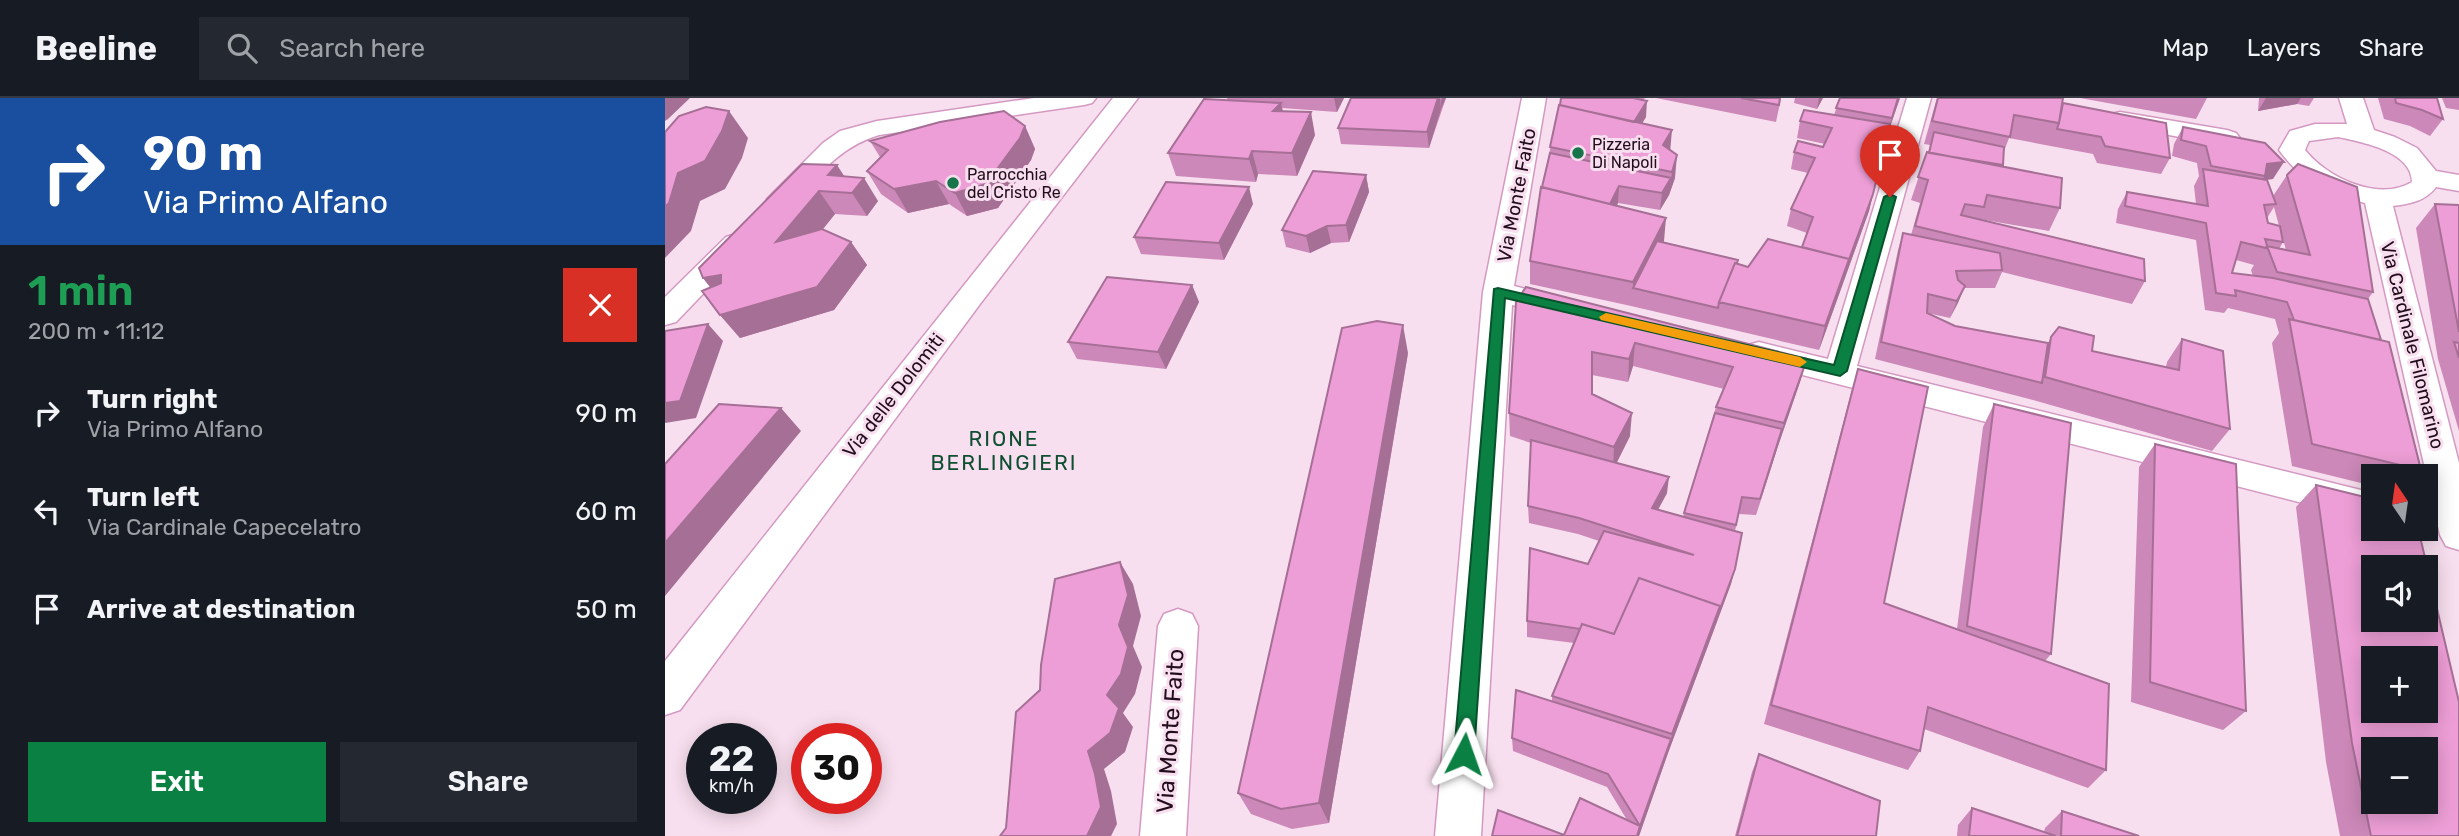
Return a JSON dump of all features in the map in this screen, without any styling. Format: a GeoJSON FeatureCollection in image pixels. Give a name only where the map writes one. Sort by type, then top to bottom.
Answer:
{"type":"FeatureCollection","features":[{"type":"Feature","properties":{"kind":"street"},"geometry":{"type":"LineString","coordinates":[[665,315],[832,148],[849,135],[877,128],[1084,98]]}},
{"type":"Feature","properties":{"kind":"street","name":"Via delle Dolomiti"},"geometry":{"type":"LineString","coordinates":[[665,696],[969,296],[1126,98]]}},
{"type":"Feature","properties":{"kind":"street","name":"Via Monte Faito"},"geometry":{"type":"LineString","coordinates":[[1458,836],[1498,292],[1534,98]]}},
{"type":"Feature","properties":{"kind":"street"},"geometry":{"type":"LineString","coordinates":[[1840,371],[1919,98]]}},
{"type":"Feature","properties":{"kind":"street"},"geometry":{"type":"LineString","coordinates":[[2351,98],[2363,134]]}},
{"type":"Feature","properties":{"kind":"street"},"geometry":{"type":"LineString","coordinates":[[2103,116],[2292,150]]}},
{"type":"Feature","properties":{"kind":"street"},"geometry":{"type":"LineString","coordinates":[[2338,130],[2363,134],[2410,155],[2420,165],[2426,177],[2425,185],[2418,192],[2400,197],[2377,197],[2346,190],[2314,175],[2299,163],[2292,150],[2299,136],[2315,131],[2338,130]]}},
{"type":"Feature","properties":{"kind":"street"},"geometry":{"type":"LineString","coordinates":[[2426,177],[2459,183]]}},
{"type":"Feature","properties":{"kind":"street","name":"Via Cardinale Filomarino"},"geometry":{"type":"LineString","coordinates":[[2377,197],[2450,529]]}},
{"type":"Feature","properties":{"kind":"street"},"geometry":{"type":"LineString","coordinates":[[1498,292],[1590,314]]}},
{"type":"Feature","properties":{"kind":"street"},"geometry":{"type":"LineString","coordinates":[[1735,347],[1840,371],[2361,504]]}},
{"type":"Feature","properties":{"kind":"street","name":"Via Monte Faito"},"geometry":{"type":"LineString","coordinates":[[1163,836],[1178,626]]}},
{"type":"Feature","properties":{"kind":"building"},"geometry":{"type":"Polygon","coordinates":[[[1351,98],[1438,98],[1427,132],[1338,128],[1351,98]]]}},
{"type":"Feature","properties":{"kind":"building"},"geometry":{"type":"Polygon","coordinates":[[[1561,98],[1633,98],[1647,101],[1634,122],[1560,105],[1561,98]]]}},
{"type":"Feature","properties":{"kind":"building"},"geometry":{"type":"Polygon","coordinates":[[[1741,98],[1780,98],[1779,105],[1741,98]]]}},
{"type":"Feature","properties":{"kind":"building"},"geometry":{"type":"Polygon","coordinates":[[[1840,98],[1898,98],[1892,118],[1836,108],[1840,98]]]}},
{"type":"Feature","properties":{"kind":"building"},"geometry":{"type":"Polygon","coordinates":[[[1938,98],[2063,98],[2059,123],[2014,115],[2010,137],[1932,121],[1938,98]]]}},
{"type":"Feature","properties":{"kind":"building"},"geometry":{"type":"Polygon","coordinates":[[[2395,98],[2437,98],[2443,119],[2396,103],[2395,98]]]}},
{"type":"Feature","properties":{"kind":"building"},"geometry":{"type":"Polygon","coordinates":[[[1204,99],[1281,103],[1273,111],[1311,112],[1292,153],[1252,151],[1249,159],[1168,153],[1204,99]]]}},
{"type":"Feature","properties":{"kind":"building"},"geometry":{"type":"Polygon","coordinates":[[[2063,103],[2166,123],[2170,158],[2105,146],[2101,137],[2057,129],[2063,103]]]}},
{"type":"Feature","properties":{"kind":"building"},"geometry":{"type":"Polygon","coordinates":[[[1559,105],[1672,130],[1663,145],[1677,155],[1672,172],[1550,147],[1559,105]]]}},
{"type":"Feature","properties":{"kind":"building"},"geometry":{"type":"Polygon","coordinates":[[[706,107],[729,111],[722,131],[705,161],[678,173],[669,203],[665,207],[665,132],[679,116],[706,107]]]}},
{"type":"Feature","properties":{"kind":"building"},"geometry":{"type":"Polygon","coordinates":[[[1804,110],[1890,124],[1873,194],[1847,265],[1849,259],[1802,247],[1813,217],[1791,209],[1815,158],[1794,152],[1798,141],[1823,147],[1832,128],[1800,121],[1804,110]]]}},
{"type":"Feature","properties":{"kind":"building"},"geometry":{"type":"Polygon","coordinates":[[[1004,111],[1025,126],[1020,138],[986,184],[955,193],[936,181],[894,189],[867,171],[888,150],[870,141],[940,122],[1004,111]]]}},
{"type":"Feature","properties":{"kind":"building"},"geometry":{"type":"Polygon","coordinates":[[[2183,127],[2265,143],[2284,162],[2267,164],[2265,176],[2211,166],[2206,146],[2181,140],[2183,127]]]}},
{"type":"Feature","properties":{"kind":"building"},"geometry":{"type":"Polygon","coordinates":[[[1934,132],[2004,147],[2003,165],[1929,153],[1934,132]]]}},
{"type":"Feature","properties":{"kind":"building"},"geometry":{"type":"Polygon","coordinates":[[[1927,152],[2062,178],[2060,208],[1987,195],[1984,207],[1965,204],[1961,215],[2144,259],[2145,281],[1915,226],[1928,180],[1918,177],[1927,152]]]}},
{"type":"Feature","properties":{"kind":"building"},"geometry":{"type":"Polygon","coordinates":[[[1550,153],[1671,178],[1662,193],[1619,186],[1610,204],[1542,187],[1550,153]]]}},
{"type":"Feature","properties":{"kind":"building"},"geometry":{"type":"Polygon","coordinates":[[[802,164],[837,165],[828,175],[864,178],[852,193],[819,191],[776,242],[822,229],[851,242],[817,287],[720,315],[702,291],[721,283],[721,275],[703,278],[699,268],[802,164]]]}},
{"type":"Feature","properties":{"kind":"building"},"geometry":{"type":"Polygon","coordinates":[[[2298,164],[2357,187],[2373,292],[2277,272],[2267,246],[2310,255],[2287,175],[2298,164]]]}},
{"type":"Feature","properties":{"kind":"building"},"geometry":{"type":"Polygon","coordinates":[[[2203,169],[2267,180],[2276,204],[2264,205],[2268,223],[2280,226],[2283,242],[2265,239],[2266,248],[2241,242],[2232,273],[2273,278],[2368,299],[2381,340],[2294,320],[2287,302],[2235,290],[2236,296],[2216,293],[2206,223],[2125,206],[2127,192],[2208,206],[2203,169]]]}},
{"type":"Feature","properties":{"kind":"building"},"geometry":{"type":"Polygon","coordinates":[[[1313,171],[1366,175],[1346,225],[1327,226],[1306,236],[1282,230],[1313,171]]]}},
{"type":"Feature","properties":{"kind":"building"},"geometry":{"type":"Polygon","coordinates":[[[1166,182],[1249,187],[1219,243],[1134,237],[1166,182]]]}},
{"type":"Feature","properties":{"kind":"building"},"geometry":{"type":"Polygon","coordinates":[[[1541,187],[1666,218],[1633,282],[1530,261],[1541,187]]]}},
{"type":"Feature","properties":{"kind":"building"},"geometry":{"type":"Polygon","coordinates":[[[2435,204],[2459,205],[2459,332],[2435,204]]]}},
{"type":"Feature","properties":{"kind":"building"},"geometry":{"type":"Polygon","coordinates":[[[1903,233],[2000,253],[2002,270],[1956,271],[1958,280],[1965,286],[1957,301],[1928,294],[1927,313],[1955,326],[2048,343],[2042,383],[1881,342],[1903,233]]]}},
{"type":"Feature","properties":{"kind":"building"},"geometry":{"type":"Polygon","coordinates":[[[1768,239],[1849,259],[1825,326],[1719,302],[1735,263],[1748,267],[1768,239]]]}},
{"type":"Feature","properties":{"kind":"building"},"geometry":{"type":"Polygon","coordinates":[[[1657,241],[1738,260],[1718,308],[1633,288],[1657,241]]]}},
{"type":"Feature","properties":{"kind":"building"},"geometry":{"type":"Polygon","coordinates":[[[1107,277],[1192,285],[1158,352],[1068,342],[1107,277]]]}},
{"type":"Feature","properties":{"kind":"building"},"geometry":{"type":"Polygon","coordinates":[[[1526,287],[1807,359],[1784,423],[1716,407],[1733,367],[1635,343],[1629,359],[1592,352],[1592,394],[1632,413],[1614,447],[1509,413],[1516,302],[1526,287]]]}},
{"type":"Feature","properties":{"kind":"building"},"geometry":{"type":"Polygon","coordinates":[[[2289,319],[2389,342],[2420,464],[2396,464],[2312,444],[2289,319]]]}},
{"type":"Feature","properties":{"kind":"building"},"geometry":{"type":"Polygon","coordinates":[[[1377,321],[1403,325],[1319,803],[1281,809],[1238,793],[1342,328],[1377,321]]]}},
{"type":"Feature","properties":{"kind":"building"},"geometry":{"type":"Polygon","coordinates":[[[708,324],[680,401],[665,403],[665,331],[708,324]]]}},
{"type":"Feature","properties":{"kind":"building"},"geometry":{"type":"Polygon","coordinates":[[[2059,327],[2094,336],[2092,351],[2179,370],[2182,339],[2223,351],[2230,429],[2045,377],[2051,337],[2059,327]]]}},
{"type":"Feature","properties":{"kind":"building"},"geometry":{"type":"Polygon","coordinates":[[[2454,342],[2459,343],[2459,358],[2454,342]]]}},
{"type":"Feature","properties":{"kind":"building"},"geometry":{"type":"Polygon","coordinates":[[[1858,369],[1928,387],[1884,603],[2109,684],[2106,770],[1928,707],[1920,751],[1771,705],[1858,369]]]}},
{"type":"Feature","properties":{"kind":"building"},"geometry":{"type":"Polygon","coordinates":[[[719,404],[781,408],[665,543],[665,464],[719,404]]]}},
{"type":"Feature","properties":{"kind":"building"},"geometry":{"type":"Polygon","coordinates":[[[1994,404],[2071,423],[2051,654],[1967,626],[1994,404]]]}},
{"type":"Feature","properties":{"kind":"building"},"geometry":{"type":"Polygon","coordinates":[[[1715,413],[1782,429],[1760,499],[1742,497],[1736,525],[1684,513],[1715,413]]]}},
{"type":"Feature","properties":{"kind":"building"},"geometry":{"type":"Polygon","coordinates":[[[1531,440],[1669,477],[1652,508],[1742,533],[1735,569],[1719,612],[1720,606],[1639,578],[1614,634],[1582,624],[1580,629],[1527,621],[1530,548],[1588,564],[1604,531],[1694,555],[1579,518],[1528,506],[1531,440]]]}},
{"type":"Feature","properties":{"kind":"building"},"geometry":{"type":"Polygon","coordinates":[[[2155,444],[2236,464],[2246,711],[2150,682],[2155,444]]]}},
{"type":"Feature","properties":{"kind":"building"},"geometry":{"type":"Polygon","coordinates":[[[2316,485],[2361,496],[2361,541],[2421,541],[2424,555],[2361,555],[2361,632],[2438,632],[2438,613],[2459,702],[2459,836],[2371,836],[2367,814],[2438,814],[2438,737],[2361,737],[2361,787],[2352,743],[2316,485]]]}},
{"type":"Feature","properties":{"kind":"building"},"geometry":{"type":"Polygon","coordinates":[[[1120,562],[1128,595],[1119,625],[1128,647],[1121,674],[1107,695],[1119,708],[1110,733],[1088,751],[1101,807],[1087,836],[1000,836],[1006,828],[1016,712],[1040,690],[1041,665],[1055,579],[1120,562]]]}},
{"type":"Feature","properties":{"kind":"building"},"geometry":{"type":"Polygon","coordinates":[[[1639,578],[1720,606],[1672,734],[1552,696],[1582,624],[1614,634],[1639,578]]]}},
{"type":"Feature","properties":{"kind":"building"},"geometry":{"type":"Polygon","coordinates":[[[1516,690],[1671,739],[1640,826],[1608,774],[1512,738],[1516,690]]]}},
{"type":"Feature","properties":{"kind":"building"},"geometry":{"type":"Polygon","coordinates":[[[1759,754],[1880,801],[1876,836],[1737,836],[1759,754]]]}},
{"type":"Feature","properties":{"kind":"building"},"geometry":{"type":"Polygon","coordinates":[[[1580,798],[1640,826],[1637,836],[1492,836],[1498,810],[1564,835],[1580,798]]]}},
{"type":"Feature","properties":{"kind":"building"},"geometry":{"type":"Polygon","coordinates":[[[1972,808],[2056,836],[1969,836],[1972,808]]]}},
{"type":"Feature","properties":{"kind":"building"},"geometry":{"type":"Polygon","coordinates":[[[2062,811],[2139,836],[2061,836],[2062,811]]]}},
{"type":"Feature","properties":{"kind":"slow traffic"},"geometry":{"type":"LineString","coordinates":[[1606,317],[1800,362]]}},
{"type":"Feature","properties":{"kind":"place","name":"Pizzeria Di Napoli"},"geometry":{"type":"Point","coordinates":[1578,153]}},
{"type":"Feature","properties":{"kind":"place","name":"Parrocchia del Cristo Re"},"geometry":{"type":"Point","coordinates":[953,183]}},
{"type":"Feature","properties":{"kind":"district","name":"RIONE BERLINGIERI"},"geometry":{"type":"Point","coordinates":[1004,451]}},
{"type":"Feature","properties":{"kind":"route"},"geometry":{"type":"LineString","coordinates":[[1464,754],[1498,292],[1840,371],[1890,197]]}}]}
